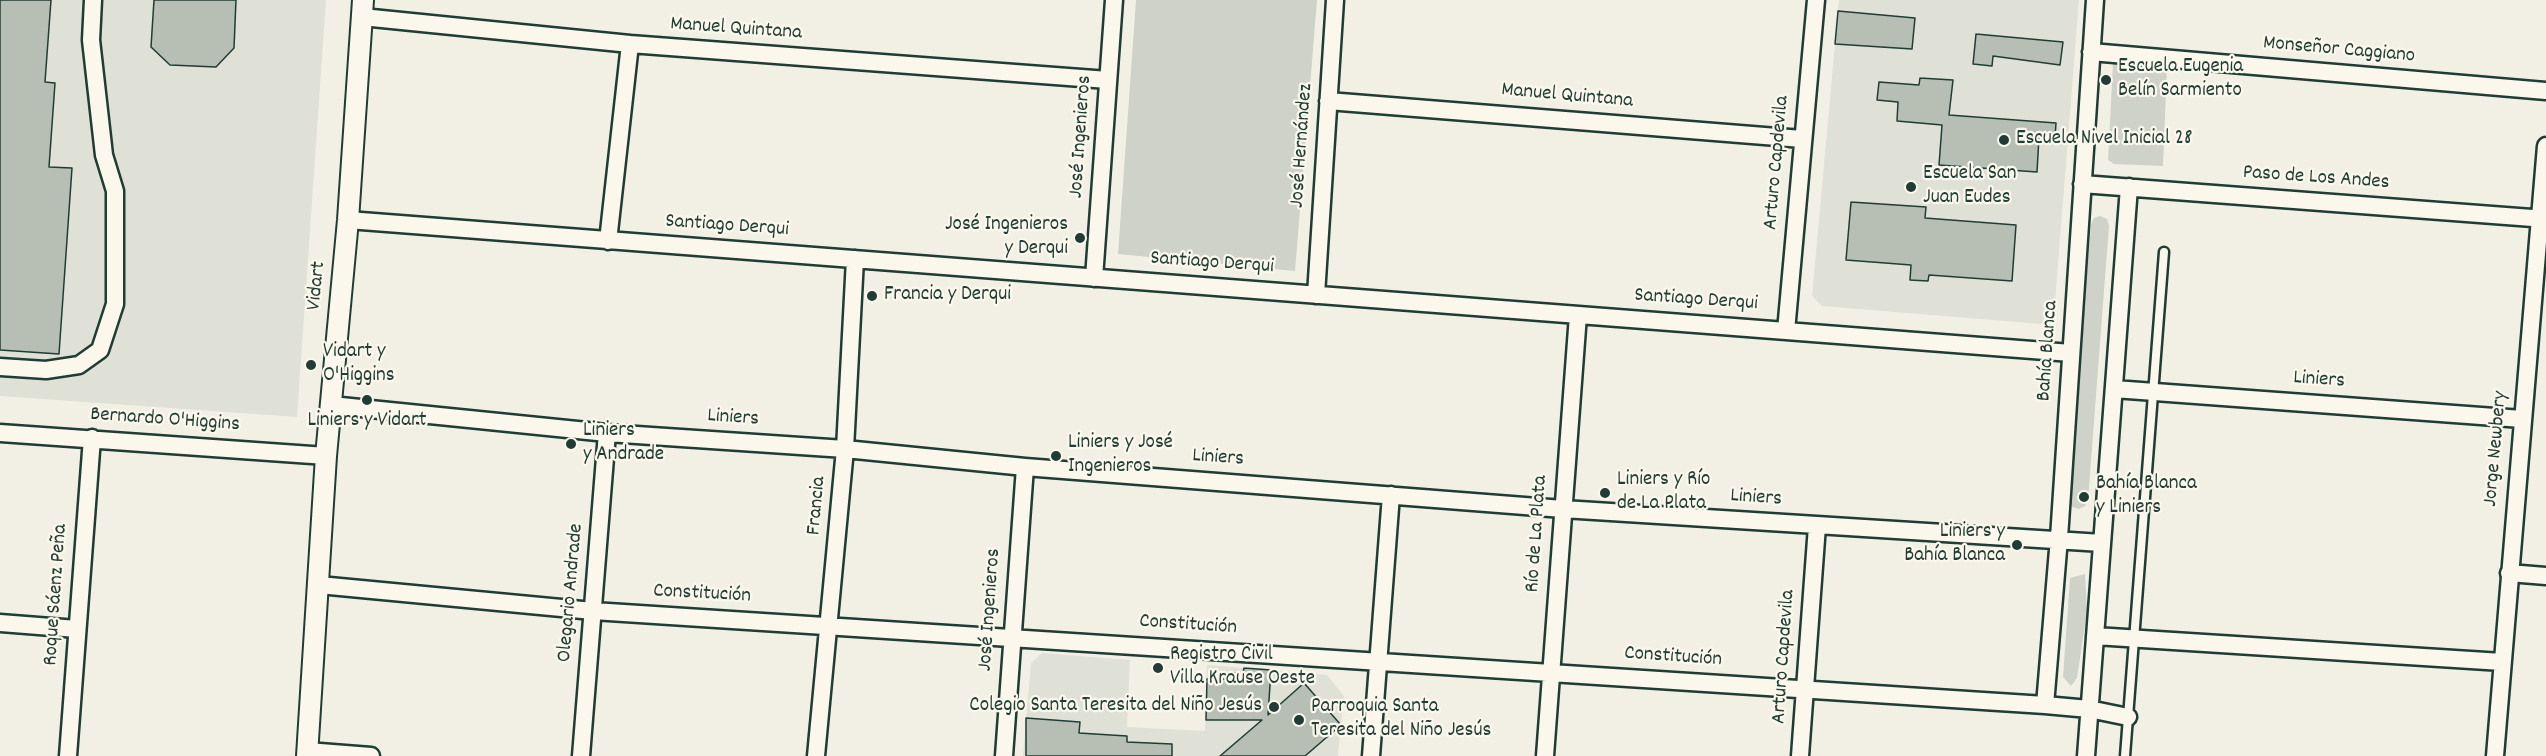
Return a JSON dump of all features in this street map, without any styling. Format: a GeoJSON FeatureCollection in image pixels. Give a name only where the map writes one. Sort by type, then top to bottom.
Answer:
{"type":"FeatureCollection","features":[{"type":"Feature","properties":{"kind":"street"},"geometry":{"type":"LineString","coordinates":[[0,368],[46,370],[79,365],[100,350],[115,304],[115,191],[105,154],[91,40],[93,0]]}},
{"type":"Feature","properties":{"kind":"street","name":"José Ingenieros"},"geometry":{"type":"LineString","coordinates":[[1094,278],[1114,0]]}},
{"type":"Feature","properties":{"kind":"street","name":"José Hernández"},"geometry":{"type":"LineString","coordinates":[[1316,295],[1335,0]]}},
{"type":"Feature","properties":{"kind":"street","name":"Arturo Capdevila"},"geometry":{"type":"LineString","coordinates":[[1786,331],[1816,0]]}},
{"type":"Feature","properties":{"kind":"street","name":"Bahía Blanca"},"geometry":{"type":"LineString","coordinates":[[2045,705],[2059,538],[2095,0]]}},
{"type":"Feature","properties":{"kind":"street","name":"Manuel Quintana"},"geometry":{"type":"LineString","coordinates":[[363,8],[630,44],[1108,80]]}},
{"type":"Feature","properties":{"kind":"street","name":"Vidart"},"geometry":{"type":"LineString","coordinates":[[307,754],[326,456],[348,220],[363,8]]}},
{"type":"Feature","properties":{"kind":"street"},"geometry":{"type":"LineString","coordinates":[[608,241],[630,44]]}},
{"type":"Feature","properties":{"kind":"street","name":"Monseñor Caggiano"},"geometry":{"type":"LineString","coordinates":[[2091,52],[2546,92]]}},
{"type":"Feature","properties":{"kind":"street","name":"Manuel Quintana"},"geometry":{"type":"LineString","coordinates":[[1328,101],[1802,139]]}},
{"type":"Feature","properties":{"kind":"street","name":"Jorge Newbery"},"geometry":{"type":"LineString","coordinates":[[2495,756],[2522,418],[2543,219],[2546,146]]}},
{"type":"Feature","properties":{"kind":"street","name":"Paso de Los Andes"},"geometry":{"type":"LineString","coordinates":[[2082,184],[2543,219]]}},
{"type":"Feature","properties":{"kind":"street"},"geometry":{"type":"LineString","coordinates":[[2086,756],[2129,187]]}},
{"type":"Feature","properties":{"kind":"street","name":"Santiago Derqui"},"geometry":{"type":"LineString","coordinates":[[348,220],[2071,353]]}},
{"type":"Feature","properties":{"kind":"street","name":"Francia"},"geometry":{"type":"LineString","coordinates":[[816,756],[845,449],[855,260]]}},
{"type":"Feature","properties":{"kind":"street","name":"Río de La Plata"},"geometry":{"type":"LineString","coordinates":[[1545,756],[1578,315]]}},
{"type":"Feature","properties":{"kind":"street","name":"Liniers"},"geometry":{"type":"LineString","coordinates":[[2114,389],[2522,418]]}},
{"type":"Feature","properties":{"kind":"street","name":"Liniers"},"geometry":{"type":"LineString","coordinates":[[332,405],[607,433],[845,449],[1025,467],[1817,526],[2059,538],[2102,543]]}},
{"type":"Feature","properties":{"kind":"street","name":"Bernardo O'Higgins"},"geometry":{"type":"LineString","coordinates":[[0,433],[326,456]]}},
{"type":"Feature","properties":{"kind":"street","name":"Olegario Andrade"},"geometry":{"type":"LineString","coordinates":[[581,756],[607,433]]}},
{"type":"Feature","properties":{"kind":"street","name":"Roque Sáenz Peña"},"geometry":{"type":"LineString","coordinates":[[68,756],[92,438]]}},
{"type":"Feature","properties":{"kind":"street","name":"José Ingenieros"},"geometry":{"type":"LineString","coordinates":[[1004,756],[1025,467]]}},
{"type":"Feature","properties":{"kind":"street"},"geometry":{"type":"LineString","coordinates":[[1371,756],[1391,495]]}},
{"type":"Feature","properties":{"kind":"street","name":"Arturo Capdevila"},"geometry":{"type":"LineString","coordinates":[[1800,756],[1817,526]]}},
{"type":"Feature","properties":{"kind":"street"},"geometry":{"type":"LineString","coordinates":[[2509,573],[2546,576]]}},
{"type":"Feature","properties":{"kind":"street","name":"Constitución"},"geometry":{"type":"LineString","coordinates":[[319,585],[593,611],[2045,705],[2089,709],[2128,717]]}},
{"type":"Feature","properties":{"kind":"street"},"geometry":{"type":"LineString","coordinates":[[0,623],[77,629]]}},
{"type":"Feature","properties":{"kind":"street"},"geometry":{"type":"LineString","coordinates":[[2095,636],[2502,662]]}},
{"type":"Feature","properties":{"kind":"street"},"geometry":{"type":"LineString","coordinates":[[307,754],[371,756]]}},
{"type":"Feature","properties":{"kind":"lane"},"geometry":{"type":"LineString","coordinates":[[2125,756],[2164,252]]}},
{"type":"Feature","properties":{"kind":"shaded area"},"geometry":{"type":"Polygon","coordinates":[[[0,0],[326,0],[297,417],[0,396],[0,0]]]}},
{"type":"Feature","properties":{"kind":"shaded area"},"geometry":{"type":"Polygon","coordinates":[[[1136,0],[1317,0],[1295,271],[1118,254],[1136,0]]]}},
{"type":"Feature","properties":{"kind":"shaded area","name":"Escuela San Juan Eudes"},"geometry":{"type":"Polygon","coordinates":[[[1839,0],[2079,0],[2054,315],[2041,324],[1822,306],[1812,296],[1839,0]]]}},
{"type":"Feature","properties":{"kind":"shaded area"},"geometry":{"type":"Polygon","coordinates":[[[2113,63],[2167,68],[2163,166],[2114,164],[2108,160],[2113,63]]]}},
{"type":"Feature","properties":{"kind":"shaded area"},"geometry":{"type":"Polygon","coordinates":[[[2100,216],[2107,219],[2109,226],[2088,500],[2085,506],[2079,509],[2072,507],[2068,499],[2091,224],[2094,218],[2100,216]]]}},
{"type":"Feature","properties":{"kind":"shaded area"},"geometry":{"type":"Polygon","coordinates":[[[2085,574],[2087,611],[2077,678],[2071,686],[2063,677],[2070,578],[2085,574]]]}},
{"type":"Feature","properties":{"kind":"shaded area","name":"Colegio Santa Teresita del Niño Jesús"},"geometry":{"type":"Polygon","coordinates":[[[1042,653],[1130,660],[1127,727],[1205,731],[1207,665],[1327,675],[1344,696],[1338,756],[1023,756],[1031,663],[1042,653]]]}},
{"type":"Feature","properties":{"kind":"building"},"geometry":{"type":"Polygon","coordinates":[[[0,0],[51,0],[45,82],[55,83],[49,167],[72,168],[59,354],[0,350],[0,0]]]}},
{"type":"Feature","properties":{"kind":"building"},"geometry":{"type":"Polygon","coordinates":[[[154,0],[236,0],[234,48],[216,67],[170,65],[151,47],[154,0]]]}},
{"type":"Feature","properties":{"kind":"building"},"geometry":{"type":"Polygon","coordinates":[[[1838,11],[1915,18],[1912,49],[1835,44],[1838,11]]]}},
{"type":"Feature","properties":{"kind":"building"},"geometry":{"type":"Polygon","coordinates":[[[1976,34],[2063,42],[2060,65],[1993,56],[1992,66],[1973,64],[1976,34]]]}},
{"type":"Feature","properties":{"kind":"building"},"geometry":{"type":"Polygon","coordinates":[[[1920,78],[1953,80],[1949,115],[2056,123],[2055,138],[2039,137],[2037,172],[1939,165],[1942,125],[1897,121],[1898,102],[1877,100],[1879,82],[1919,85],[1920,78]]]}},
{"type":"Feature","properties":{"kind":"building"},"geometry":{"type":"Polygon","coordinates":[[[1851,202],[1926,207],[1925,218],[2016,225],[2012,281],[1929,275],[1928,281],[1910,280],[1911,265],[1846,260],[1851,202]]]}},
{"type":"Feature","properties":{"kind":"building"},"geometry":{"type":"Polygon","coordinates":[[[1244,668],[1271,670],[1268,715],[1304,683],[1341,725],[1305,756],[1220,756],[1262,720],[1206,720],[1207,679],[1227,679],[1227,673],[1243,673],[1244,668]]]}},
{"type":"Feature","properties":{"kind":"building"},"geometry":{"type":"Polygon","coordinates":[[[1026,718],[1080,722],[1079,733],[1127,736],[1127,742],[1172,744],[1172,756],[1026,756],[1026,718]]]}},
{"type":"Feature","properties":{"kind":"place","name":"Escuela Eugenia Belín Sarmiento"},"geometry":{"type":"Point","coordinates":[2106,80]}},
{"type":"Feature","properties":{"kind":"place","name":"Escuela Nivel Inicial 28"},"geometry":{"type":"Point","coordinates":[2004,140]}},
{"type":"Feature","properties":{"kind":"place","name":"Escuela San Juan Eudes"},"geometry":{"type":"Point","coordinates":[1911,187]}},
{"type":"Feature","properties":{"kind":"place","name":"José Ingenieros y Derqui"},"geometry":{"type":"Point","coordinates":[1080,238]}},
{"type":"Feature","properties":{"kind":"place","name":"Francia y Derqui"},"geometry":{"type":"Point","coordinates":[872,296]}},
{"type":"Feature","properties":{"kind":"place","name":"Vidart y O'Higgins"},"geometry":{"type":"Point","coordinates":[311,365]}},
{"type":"Feature","properties":{"kind":"place","name":"Liniers y Vidart"},"geometry":{"type":"Point","coordinates":[367,400]}},
{"type":"Feature","properties":{"kind":"place","name":"Liniers y Andrade"},"geometry":{"type":"Point","coordinates":[571,444]}},
{"type":"Feature","properties":{"kind":"place","name":"Liniers y José Ingenieros"},"geometry":{"type":"Point","coordinates":[1056,456]}},
{"type":"Feature","properties":{"kind":"place","name":"Liniers y Río de La Plata"},"geometry":{"type":"Point","coordinates":[1605,493]}},
{"type":"Feature","properties":{"kind":"place","name":"Bahía Blanca y Liniers"},"geometry":{"type":"Point","coordinates":[2084,497]}},
{"type":"Feature","properties":{"kind":"place","name":"Liniers y Bahía Blanca"},"geometry":{"type":"Point","coordinates":[2017,545]}},
{"type":"Feature","properties":{"kind":"place","name":"Registro Civil Villa Krause Oeste"},"geometry":{"type":"Point","coordinates":[1158,668]}},
{"type":"Feature","properties":{"kind":"place","name":"Colegio Santa Teresita del Niño Jesús"},"geometry":{"type":"Point","coordinates":[1274,707]}},
{"type":"Feature","properties":{"kind":"place","name":"Parroquia Santa Teresita del Niño Jesús"},"geometry":{"type":"Point","coordinates":[1299,720]}}]}
